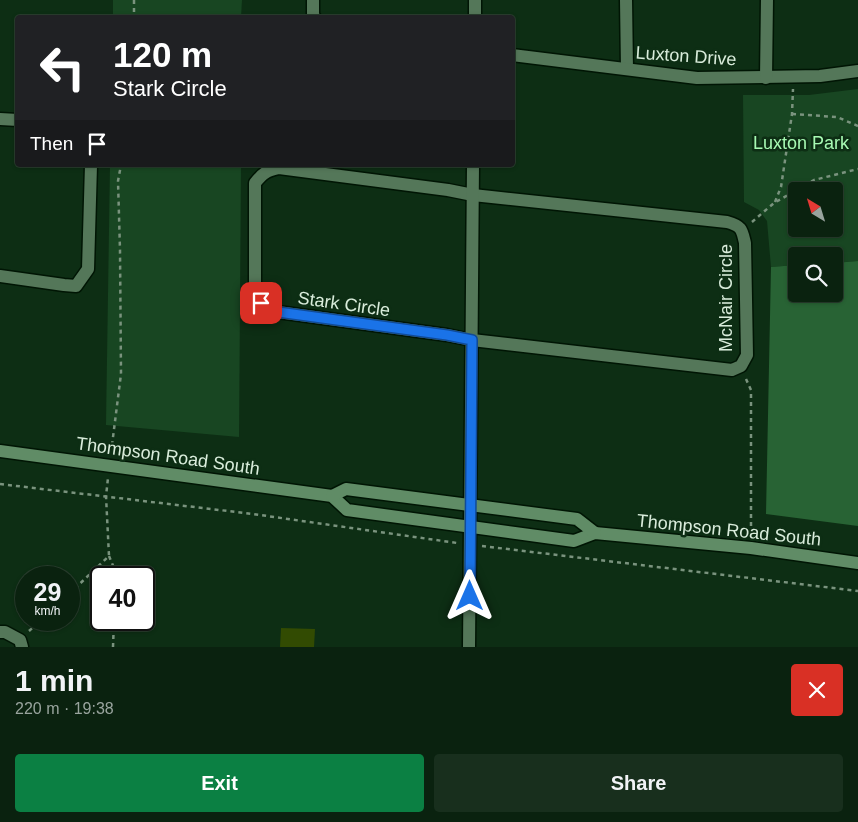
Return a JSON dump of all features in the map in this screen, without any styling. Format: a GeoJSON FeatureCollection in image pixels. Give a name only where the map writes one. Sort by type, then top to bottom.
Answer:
{"type":"FeatureCollection","features":[{"type":"Feature","properties":{"kind":"main road","name":"Thompson Road South"},"geometry":{"type":"LineString","coordinates":[[0,451],[332,496],[346,489],[548,514],[577,518],[595,533]]}},
{"type":"Feature","properties":{"kind":"main road","name":"Thompson Road South"},"geometry":{"type":"LineString","coordinates":[[332,496],[347,510],[574,541],[595,533],[751,548],[858,563]]}},
{"type":"Feature","properties":{"kind":"street"},"geometry":{"type":"LineString","coordinates":[[313,0],[313,15]]}},
{"type":"Feature","properties":{"kind":"street"},"geometry":{"type":"LineString","coordinates":[[475,0],[475,15]]}},
{"type":"Feature","properties":{"kind":"street"},"geometry":{"type":"LineString","coordinates":[[626,0],[627,69]]}},
{"type":"Feature","properties":{"kind":"street"},"geometry":{"type":"LineString","coordinates":[[766,78],[767,0]]}},
{"type":"Feature","properties":{"kind":"street","name":"Luxton Drive"},"geometry":{"type":"LineString","coordinates":[[515,55],[697,78],[820,76],[858,71]]}},
{"type":"Feature","properties":{"kind":"street"},"geometry":{"type":"LineString","coordinates":[[0,119],[15,120]]}},
{"type":"Feature","properties":{"kind":"street"},"geometry":{"type":"LineString","coordinates":[[0,276],[64,286],[76,286],[88,270],[91,167]]}},
{"type":"Feature","properties":{"kind":"street"},"geometry":{"type":"LineString","coordinates":[[469,647],[474,167]]}},
{"type":"Feature","properties":{"kind":"street","name":"Stark Circle"},"geometry":{"type":"LineString","coordinates":[[472,340],[278,312],[269,309],[255,295],[256,183],[262,174],[269,170],[279,168],[473,194]]}},
{"type":"Feature","properties":{"kind":"street","name":"McNair Circle"},"geometry":{"type":"LineString","coordinates":[[472,340],[732,370],[740,366],[747,355],[745,244],[742,230],[736,224],[473,194]]}},
{"type":"Feature","properties":{"kind":"street"},"geometry":{"type":"LineString","coordinates":[[0,632],[5,632],[20,640],[22,647]]}},
{"type":"Feature","properties":{"kind":"path"},"geometry":{"type":"LineString","coordinates":[[134,0],[134,15]]}},
{"type":"Feature","properties":{"kind":"path"},"geometry":{"type":"LineString","coordinates":[[774,203],[781,187],[792,114],[794,77]]}},
{"type":"Feature","properties":{"kind":"path"},"geometry":{"type":"LineString","coordinates":[[792,114],[837,117],[858,126]]}},
{"type":"Feature","properties":{"kind":"path"},"geometry":{"type":"LineString","coordinates":[[113,566],[109,556],[106,496],[121,374],[118,181],[121,167]]}},
{"type":"Feature","properties":{"kind":"path"},"geometry":{"type":"LineString","coordinates":[[742,230],[774,203],[814,180],[858,168]]}},
{"type":"Feature","properties":{"kind":"path"},"geometry":{"type":"LineString","coordinates":[[740,366],[751,390],[751,548]]}},
{"type":"Feature","properties":{"kind":"path"},"geometry":{"type":"LineString","coordinates":[[0,484],[106,496]]}},
{"type":"Feature","properties":{"kind":"path"},"geometry":{"type":"LineString","coordinates":[[80,584],[109,556]]}},
{"type":"Feature","properties":{"kind":"path"},"geometry":{"type":"LineString","coordinates":[[113,647],[114,631]]}},
{"type":"Feature","properties":{"kind":"green space"},"geometry":{"type":"Polygon","coordinates":[[[113,0],[242,0],[241,15],[113,15],[113,0]]]}},
{"type":"Feature","properties":{"kind":"green space","name":"Luxton Park"},"geometry":{"type":"Polygon","coordinates":[[[858,89],[858,261],[843,262],[843,247],[788,247],[788,266],[771,267],[767,221],[759,210],[744,202],[743,95],[809,95],[858,89]]]}},
{"type":"Feature","properties":{"kind":"green space"},"geometry":{"type":"Polygon","coordinates":[[[110,167],[241,167],[239,437],[106,425],[110,167]]]}},
{"type":"Feature","properties":{"kind":"green space"},"geometry":{"type":"Polygon","coordinates":[[[858,261],[858,526],[766,514],[771,267],[788,266],[788,302],[843,302],[843,262],[858,261]]]}},
{"type":"Feature","properties":{"kind":"building"},"geometry":{"type":"Polygon","coordinates":[[[281,628],[315,629],[314,647],[280,647],[281,628]]]}},
{"type":"Feature","properties":{"kind":"route"},"geometry":{"type":"LineString","coordinates":[[261,303],[269,309],[278,312],[472,340],[470,596]]}}]}
